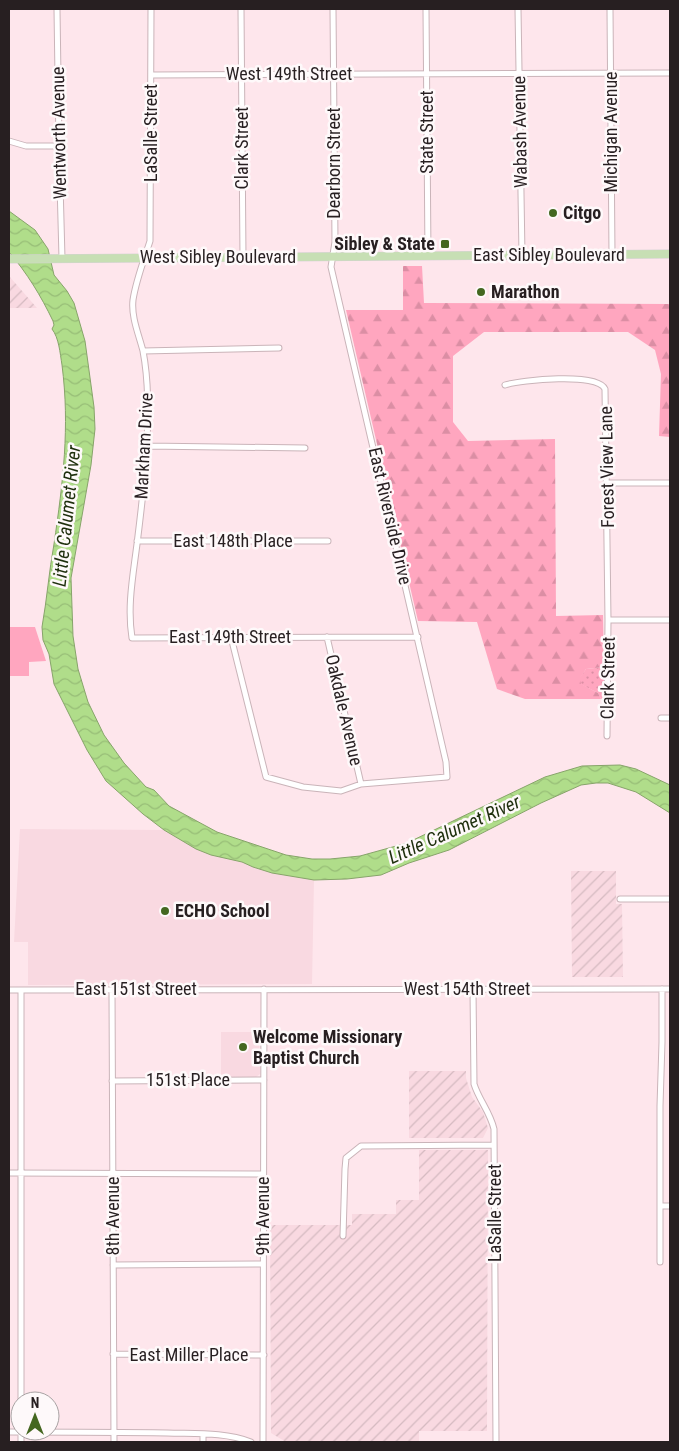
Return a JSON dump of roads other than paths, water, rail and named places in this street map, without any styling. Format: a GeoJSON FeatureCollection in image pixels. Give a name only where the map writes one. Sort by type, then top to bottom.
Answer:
{"type":"FeatureCollection","features":[{"type":"Feature","properties":{"kind":"main road","name":"East Sibley Boulevard"},"geometry":{"type":"LineString","coordinates":[[428,256],[670,254]]}},
{"type":"Feature","properties":{"kind":"main road","name":"West Sibley Boulevard"},"geometry":{"type":"LineString","coordinates":[[9,259],[428,256]]}},
{"type":"Feature","properties":{"kind":"street","name":"Wentworth Avenue"},"geometry":{"type":"LineString","coordinates":[[57,9],[60,258]]}},
{"type":"Feature","properties":{"kind":"street","name":"LaSalle Street"},"geometry":{"type":"LineString","coordinates":[[145,258],[150,242],[151,9]]}},
{"type":"Feature","properties":{"kind":"street","name":"Clark Street"},"geometry":{"type":"LineString","coordinates":[[241,9],[243,257]]}},
{"type":"Feature","properties":{"kind":"street","name":"Dearborn Street"},"geometry":{"type":"LineString","coordinates":[[333,9],[335,242],[333,256]]}},
{"type":"Feature","properties":{"kind":"street","name":"State Street"},"geometry":{"type":"LineString","coordinates":[[426,9],[428,256]]}},
{"type":"Feature","properties":{"kind":"street","name":"Wabash Avenue"},"geometry":{"type":"LineString","coordinates":[[518,9],[522,255]]}},
{"type":"Feature","properties":{"kind":"street","name":"Michigan Avenue"},"geometry":{"type":"LineString","coordinates":[[610,9],[612,255]]}},
{"type":"Feature","properties":{"kind":"street"},"geometry":{"type":"LineString","coordinates":[[427,73],[670,72]]}},
{"type":"Feature","properties":{"kind":"street","name":"West 149th Street"},"geometry":{"type":"LineString","coordinates":[[152,75],[427,73]]}},
{"type":"Feature","properties":{"kind":"street"},"geometry":{"type":"LineString","coordinates":[[9,141],[26,146],[59,146]]}},
{"type":"Feature","properties":{"kind":"street","name":"East Riverside Drive"},"geometry":{"type":"LineString","coordinates":[[333,256],[331,268],[418,637],[446,762],[447,777],[361,784]]}},
{"type":"Feature","properties":{"kind":"street","name":"Markham Drive"},"geometry":{"type":"LineString","coordinates":[[132,638],[129,619],[130,595],[147,446],[148,383],[143,350],[136,330],[133,301],[145,258]]}},
{"type":"Feature","properties":{"kind":"street"},"geometry":{"type":"LineString","coordinates":[[143,350],[279,348]]}},
{"type":"Feature","properties":{"kind":"street","name":"Forest View Lane"},"geometry":{"type":"LineString","coordinates":[[505,385],[534,380],[592,381],[604,385],[606,395],[608,620]]}},
{"type":"Feature","properties":{"kind":"street"},"geometry":{"type":"LineString","coordinates":[[147,446],[305,448]]}},
{"type":"Feature","properties":{"kind":"street"},"geometry":{"type":"LineString","coordinates":[[607,483],[670,483]]}},
{"type":"Feature","properties":{"kind":"street","name":"East 148th Place"},"geometry":{"type":"LineString","coordinates":[[137,541],[328,540]]}},
{"type":"Feature","properties":{"kind":"street"},"geometry":{"type":"LineString","coordinates":[[608,620],[670,620]]}},
{"type":"Feature","properties":{"kind":"street","name":"Clark Street"},"geometry":{"type":"LineString","coordinates":[[607,736],[608,620]]}},
{"type":"Feature","properties":{"kind":"street"},"geometry":{"type":"LineString","coordinates":[[231,637],[266,777],[303,788],[341,791],[361,784]]}},
{"type":"Feature","properties":{"kind":"street","name":"Oakdale Avenue"},"geometry":{"type":"LineString","coordinates":[[327,637],[361,784]]}},
{"type":"Feature","properties":{"kind":"street","name":"East 149th Street"},"geometry":{"type":"LineString","coordinates":[[132,638],[418,637]]}},
{"type":"Feature","properties":{"kind":"street"},"geometry":{"type":"LineString","coordinates":[[661,718],[670,718]]}},
{"type":"Feature","properties":{"kind":"street"},"geometry":{"type":"LineString","coordinates":[[620,900],[670,899]]}},
{"type":"Feature","properties":{"kind":"street","name":"West 154th Street"},"geometry":{"type":"LineString","coordinates":[[264,989],[670,989]]}},
{"type":"Feature","properties":{"kind":"street","name":"East 151st Street"},"geometry":{"type":"LineString","coordinates":[[9,990],[264,989]]}},
{"type":"Feature","properties":{"kind":"street","name":"9th Avenue"},"geometry":{"type":"LineString","coordinates":[[263,1442],[264,989]]}},
{"type":"Feature","properties":{"kind":"street","name":"LaSalle Street"},"geometry":{"type":"LineString","coordinates":[[473,989],[474,1084],[478,1096],[491,1117],[494,1129],[496,1442]]}},
{"type":"Feature","properties":{"kind":"street"},"geometry":{"type":"LineString","coordinates":[[660,1262],[662,989]]}},
{"type":"Feature","properties":{"kind":"street"},"geometry":{"type":"LineString","coordinates":[[21,990],[21,1391]]}},
{"type":"Feature","properties":{"kind":"street","name":"8th Avenue"},"geometry":{"type":"LineString","coordinates":[[112,990],[114,1442]]}},
{"type":"Feature","properties":{"kind":"street","name":"151st Place"},"geometry":{"type":"LineString","coordinates":[[112,1081],[264,1080]]}},
{"type":"Feature","properties":{"kind":"street"},"geometry":{"type":"LineString","coordinates":[[343,1236],[344,1169],[346,1158],[361,1146],[494,1145]]}},
{"type":"Feature","properties":{"kind":"street"},"geometry":{"type":"LineString","coordinates":[[9,1173],[263,1174]]}},
{"type":"Feature","properties":{"kind":"street"},"geometry":{"type":"LineString","coordinates":[[660,1206],[670,1206]]}},
{"type":"Feature","properties":{"kind":"street"},"geometry":{"type":"LineString","coordinates":[[113,1264],[263,1264]]}},
{"type":"Feature","properties":{"kind":"street","name":"East Miller Place"},"geometry":{"type":"LineString","coordinates":[[113,1354],[264,1355]]}},
{"type":"Feature","properties":{"kind":"street"},"geometry":{"type":"LineString","coordinates":[[60,1431],[203,1434],[236,1436],[251,1442]]}},
{"type":"Feature","properties":{"kind":"street"},"geometry":{"type":"LineString","coordinates":[[203,1434],[203,1442]]}},
{"type":"Feature","properties":{"kind":"water","name":"Little Calumet River"},"geometry":{"type":"Polygon","coordinates":[[[9,211],[35,230],[48,249],[54,275],[74,303],[85,341],[95,429],[91,465],[71,578],[73,636],[78,669],[88,702],[104,735],[124,763],[146,787],[154,790],[169,806],[217,832],[286,855],[312,859],[360,856],[407,843],[545,777],[582,766],[620,765],[636,769],[670,785],[670,813],[636,792],[608,783],[581,785],[541,803],[449,850],[409,863],[381,875],[314,880],[272,873],[196,849],[164,830],[106,781],[87,750],[54,684],[49,654],[43,640],[42,627],[63,476],[65,433],[64,388],[59,346],[52,329],[53,321],[33,285],[9,252],[9,211]]]}},
{"type":"Feature","properties":{"kind":"place","name":"Citgo"},"geometry":{"type":"Point","coordinates":[553,213]}},
{"type":"Feature","properties":{"kind":"place","name":"Sibley & State"},"geometry":{"type":"Point","coordinates":[445,244]}},
{"type":"Feature","properties":{"kind":"place","name":"Marathon"},"geometry":{"type":"Point","coordinates":[481,292]}},
{"type":"Feature","properties":{"kind":"place","name":"ECHO School"},"geometry":{"type":"Point","coordinates":[165,911]}},
{"type":"Feature","properties":{"kind":"place","name":"Welcome Missionary Baptist Church"},"geometry":{"type":"Point","coordinates":[243,1047]}}]}
